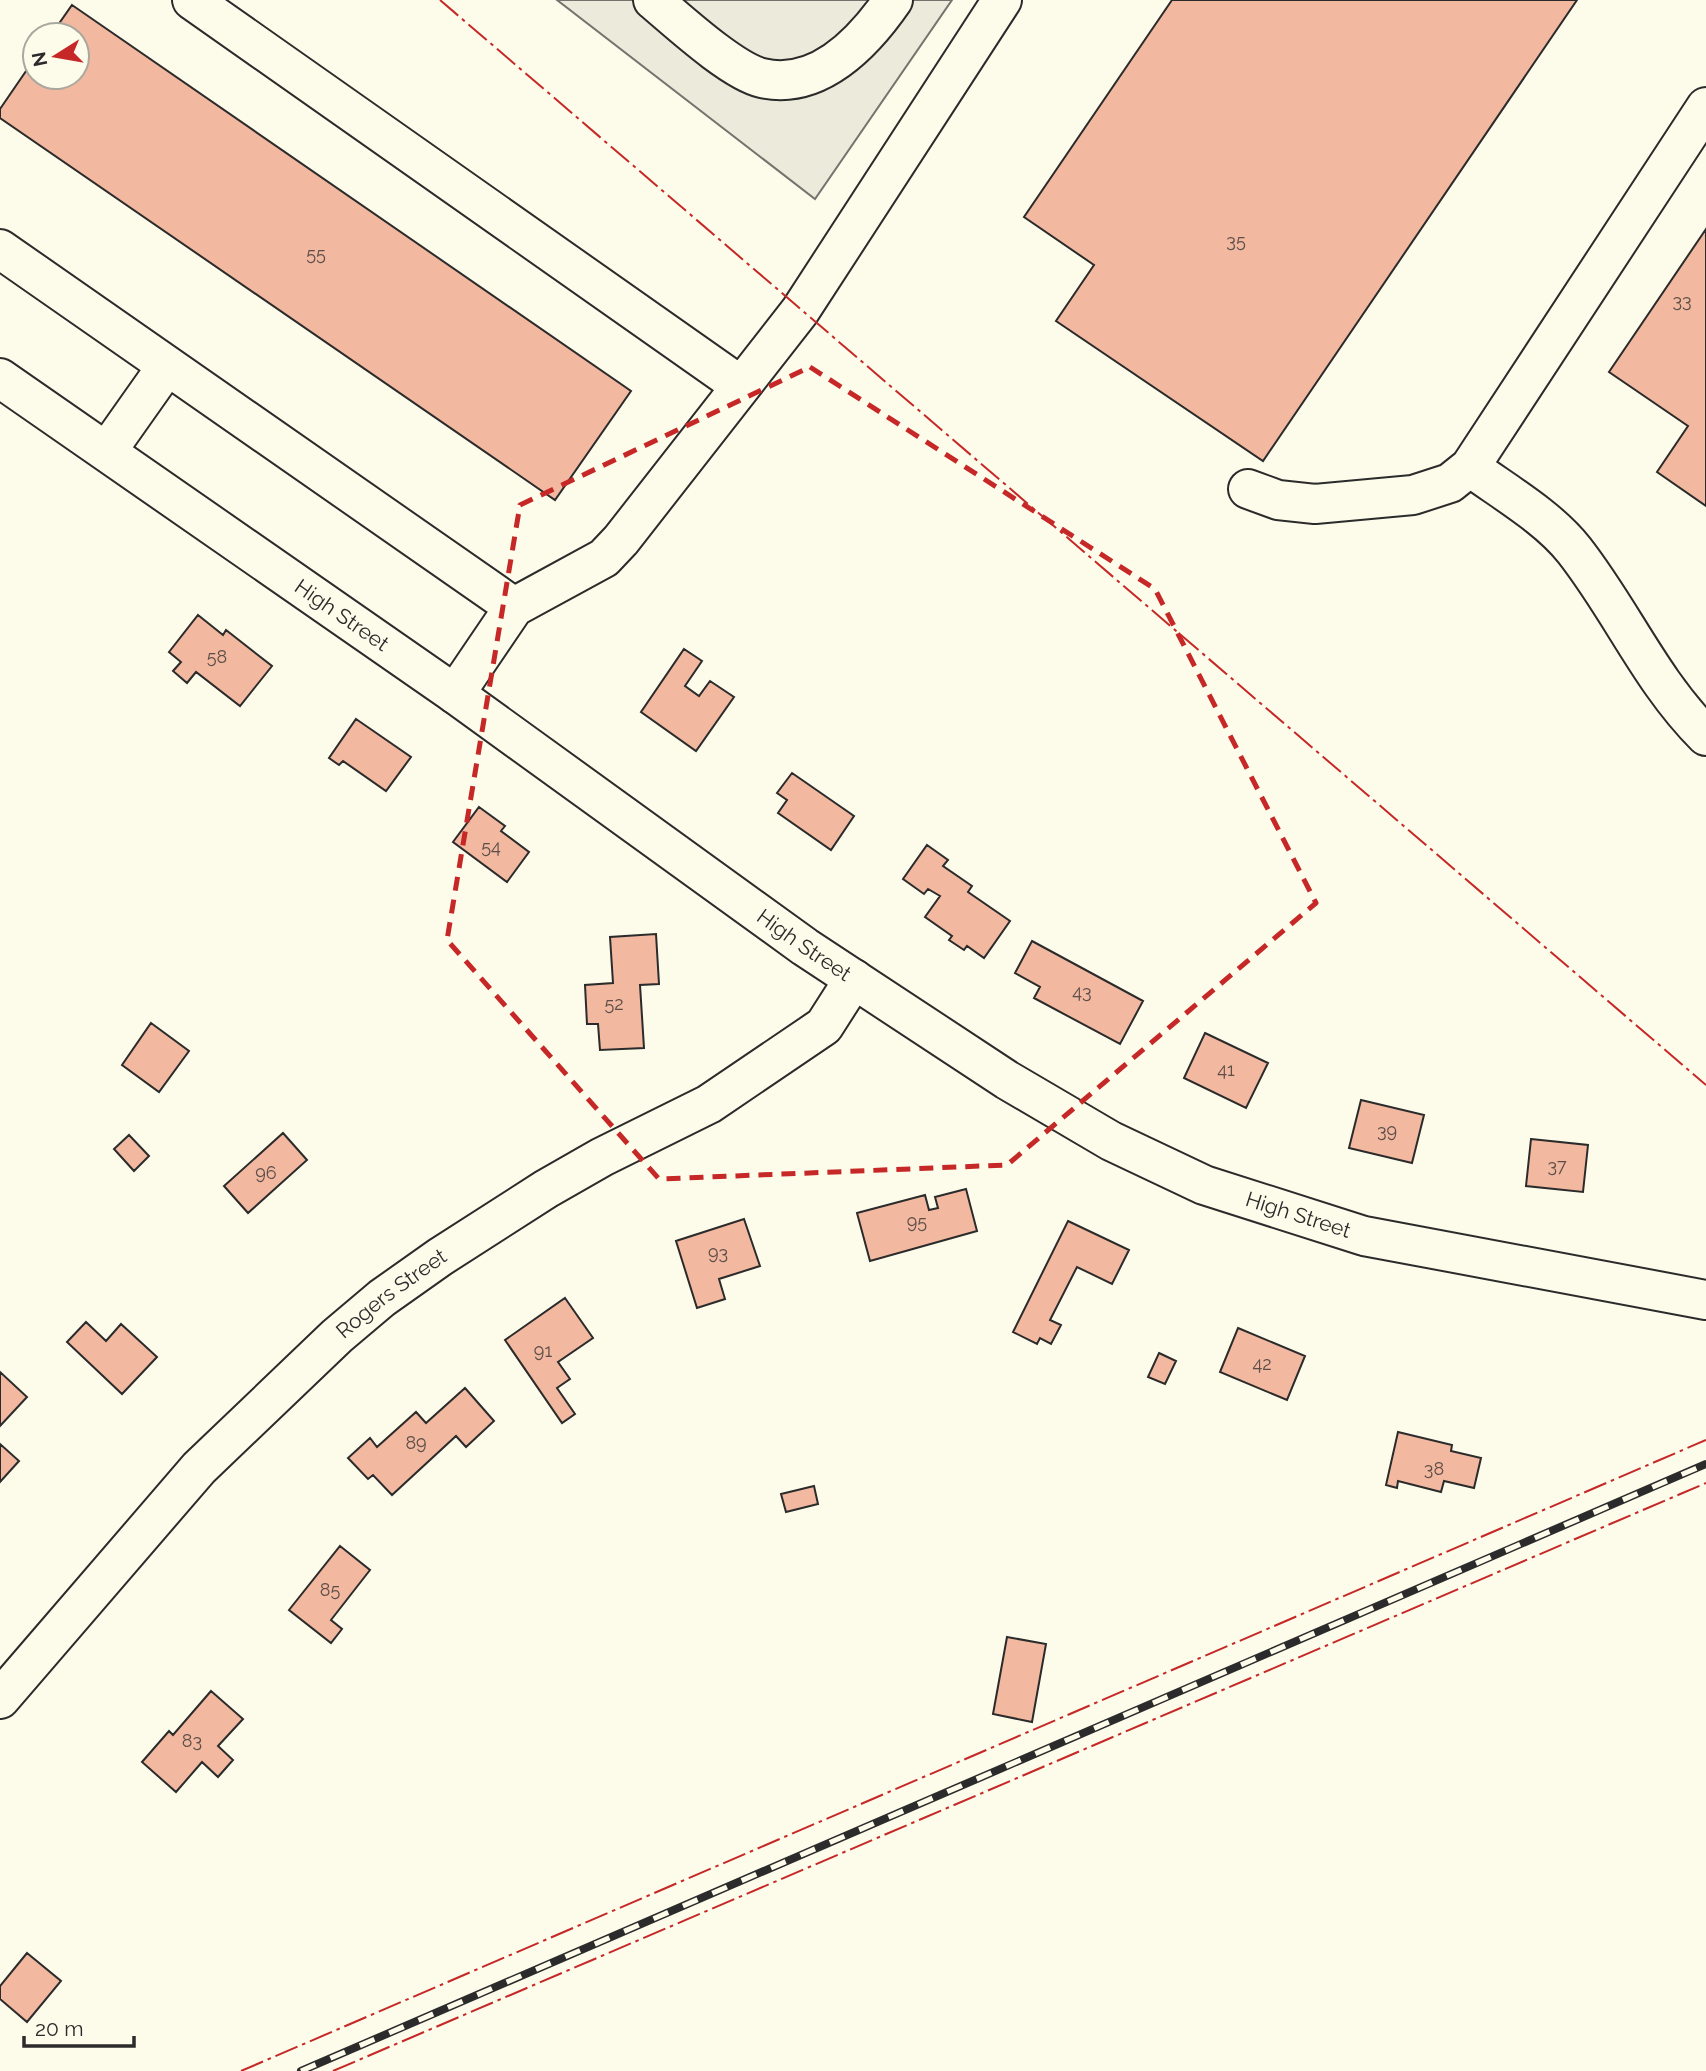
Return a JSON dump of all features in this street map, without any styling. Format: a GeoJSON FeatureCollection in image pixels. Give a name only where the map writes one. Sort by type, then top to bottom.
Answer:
{"type":"FeatureCollection","features":[{"type":"Feature","properties":{"kind":"main road"},"geometry":{"type":"LineString","coordinates":[[192,0],[741,386]]}},
{"type":"Feature","properties":{"kind":"main road"},"geometry":{"type":"LineString","coordinates":[[653,0],[711,49],[761,78],[797,80],[817,73],[873,29],[893,0]]}},
{"type":"Feature","properties":{"kind":"main road"},"geometry":{"type":"LineString","coordinates":[[455,694],[513,607],[604,558],[741,386],[800,311],[1002,0]]}},
{"type":"Feature","properties":{"kind":"main road"},"geometry":{"type":"LineString","coordinates":[[1248,489],[1278,500],[1315,504],[1399,496],[1450,482],[1470,467],[1706,107]]}},
{"type":"Feature","properties":{"kind":"main road"},"geometry":{"type":"LineString","coordinates":[[0,249],[513,607]]}},
{"type":"Feature","properties":{"kind":"main road"},"geometry":{"type":"LineString","coordinates":[[107,451],[167,366]]}},
{"type":"Feature","properties":{"kind":"main road","name":"High Street"},"geometry":{"type":"LineString","coordinates":[[0,378],[455,694],[854,979],[1059,1111],[1111,1141],[1204,1185],[1364,1236],[1706,1300]]}},
{"type":"Feature","properties":{"kind":"main road"},"geometry":{"type":"LineString","coordinates":[[1470,467],[1572,547],[1597,581],[1649,668],[1680,710],[1706,736]]}},
{"type":"Feature","properties":{"kind":"main road","name":"Rogers Street"},"geometry":{"type":"LineString","coordinates":[[0,1699],[199,1468],[247,1419],[364,1314],[440,1257],[546,1189],[602,1157],[709,1104],[814,1034],[824,1026],[854,979]]}},
{"type":"Feature","properties":{"kind":"highlighted area"},"geometry":{"type":"Polygon","coordinates":[[[810,367],[1155,589],[1316,903],[1007,1165],[659,1179],[447,940],[520,505],[810,367]]]}},
{"type":"Feature","properties":{"kind":"shaded area"},"geometry":{"type":"Polygon","coordinates":[[[557,0],[952,0],[815,199],[557,0]]]}},
{"type":"Feature","properties":{"kind":"building"},"geometry":{"type":"Polygon","coordinates":[[[1172,0],[1577,0],[1263,461],[1056,321],[1094,265],[1024,217],[1172,0]]]}},
{"type":"Feature","properties":{"kind":"building"},"geometry":{"type":"Polygon","coordinates":[[[72,5],[631,391],[555,500],[0,118],[0,109],[21,78],[21,91],[91,91],[91,21],[61,21],[72,5]]]}},
{"type":"Feature","properties":{"kind":"building"},"geometry":{"type":"Polygon","coordinates":[[[1706,229],[1706,506],[1657,472],[1688,426],[1609,372],[1706,229]]]}},
{"type":"Feature","properties":{"kind":"building"},"geometry":{"type":"Polygon","coordinates":[[[198,615],[223,635],[226,630],[272,666],[240,706],[196,672],[187,683],[173,671],[181,662],[169,652],[198,615]]]}},
{"type":"Feature","properties":{"kind":"building"},"geometry":{"type":"Polygon","coordinates":[[[684,649],[702,661],[685,686],[699,696],[710,681],[734,697],[696,751],[641,712],[684,649]]]}},
{"type":"Feature","properties":{"kind":"building"},"geometry":{"type":"Polygon","coordinates":[[[356,719],[411,757],[386,791],[343,761],[339,765],[329,758],[356,719]]]}},
{"type":"Feature","properties":{"kind":"building"},"geometry":{"type":"Polygon","coordinates":[[[792,773],[854,816],[831,850],[778,813],[787,800],[777,793],[792,773]]]}},
{"type":"Feature","properties":{"kind":"building"},"geometry":{"type":"Polygon","coordinates":[[[479,807],[505,826],[501,831],[529,852],[507,882],[453,842],[479,807]]]}},
{"type":"Feature","properties":{"kind":"building"},"geometry":{"type":"Polygon","coordinates":[[[927,845],[948,860],[943,866],[972,886],[968,892],[1010,921],[984,958],[967,946],[964,950],[949,940],[952,936],[925,917],[940,896],[928,889],[924,894],[903,879],[927,845]]]}},
{"type":"Feature","properties":{"kind":"building"},"geometry":{"type":"Polygon","coordinates":[[[656,934],[659,984],[640,985],[644,1048],[600,1050],[598,1024],[587,1024],[585,985],[613,983],[610,937],[656,934]]]}},
{"type":"Feature","properties":{"kind":"building"},"geometry":{"type":"Polygon","coordinates":[[[1032,941],[1143,1001],[1120,1044],[1034,998],[1040,987],[1015,973],[1032,941]]]}},
{"type":"Feature","properties":{"kind":"building"},"geometry":{"type":"Polygon","coordinates":[[[151,1023],[189,1051],[159,1092],[122,1065],[151,1023]]]}},
{"type":"Feature","properties":{"kind":"building"},"geometry":{"type":"Polygon","coordinates":[[[1205,1033],[1268,1063],[1246,1108],[1184,1078],[1205,1033]]]}},
{"type":"Feature","properties":{"kind":"building"},"geometry":{"type":"Polygon","coordinates":[[[1361,1100],[1424,1115],[1412,1163],[1349,1148],[1361,1100]]]}},
{"type":"Feature","properties":{"kind":"building"},"geometry":{"type":"Polygon","coordinates":[[[283,1133],[307,1160],[248,1213],[224,1186],[283,1133]]]}},
{"type":"Feature","properties":{"kind":"building"},"geometry":{"type":"Polygon","coordinates":[[[129,1135],[149,1156],[134,1171],[114,1149],[129,1135]]]}},
{"type":"Feature","properties":{"kind":"building"},"geometry":{"type":"Polygon","coordinates":[[[1531,1139],[1588,1145],[1583,1192],[1526,1186],[1531,1139]]]}},
{"type":"Feature","properties":{"kind":"building"},"geometry":{"type":"Polygon","coordinates":[[[966,1189],[977,1231],[870,1261],[857,1213],[925,1195],[929,1210],[938,1208],[935,1197],[966,1189]]]}},
{"type":"Feature","properties":{"kind":"building"},"geometry":{"type":"Polygon","coordinates":[[[744,1219],[760,1266],[719,1279],[725,1299],[697,1308],[676,1241],[744,1219]]]}},
{"type":"Feature","properties":{"kind":"building"},"geometry":{"type":"Polygon","coordinates":[[[1068,1221],[1129,1250],[1112,1284],[1077,1267],[1050,1320],[1061,1325],[1051,1344],[1040,1338],[1037,1344],[1013,1332],[1068,1221]]]}},
{"type":"Feature","properties":{"kind":"building"},"geometry":{"type":"Polygon","coordinates":[[[565,1298],[593,1338],[558,1362],[570,1379],[557,1388],[575,1414],[562,1423],[505,1340],[565,1298]]]}},
{"type":"Feature","properties":{"kind":"building"},"geometry":{"type":"Polygon","coordinates":[[[86,1322],[106,1341],[121,1324],[157,1357],[122,1394],[67,1342],[86,1322]]]}},
{"type":"Feature","properties":{"kind":"building"},"geometry":{"type":"Polygon","coordinates":[[[1238,1328],[1305,1356],[1287,1400],[1220,1372],[1238,1328]]]}},
{"type":"Feature","properties":{"kind":"building"},"geometry":{"type":"Polygon","coordinates":[[[1159,1353],[1176,1361],[1165,1384],[1148,1377],[1159,1353]]]}},
{"type":"Feature","properties":{"kind":"building"},"geometry":{"type":"Polygon","coordinates":[[[0,1372],[27,1397],[0,1426],[0,1372]]]}},
{"type":"Feature","properties":{"kind":"building"},"geometry":{"type":"Polygon","coordinates":[[[465,1388],[494,1421],[466,1447],[456,1436],[392,1495],[373,1475],[368,1479],[348,1458],[370,1438],[377,1447],[416,1412],[426,1423],[465,1388]]]}},
{"type":"Feature","properties":{"kind":"building"},"geometry":{"type":"Polygon","coordinates":[[[1398,1432],[1452,1445],[1451,1451],[1481,1458],[1474,1488],[1444,1481],[1441,1492],[1398,1481],[1397,1488],[1386,1485],[1398,1432]]]}},
{"type":"Feature","properties":{"kind":"building"},"geometry":{"type":"Polygon","coordinates":[[[0,1444],[19,1461],[0,1482],[0,1444]]]}},
{"type":"Feature","properties":{"kind":"building"},"geometry":{"type":"Polygon","coordinates":[[[814,1486],[818,1504],[786,1512],[781,1494],[814,1486]]]}},
{"type":"Feature","properties":{"kind":"building"},"geometry":{"type":"Polygon","coordinates":[[[340,1546],[370,1570],[331,1620],[342,1629],[331,1643],[289,1610],[340,1546]]]}},
{"type":"Feature","properties":{"kind":"building"},"geometry":{"type":"Polygon","coordinates":[[[1007,1637],[1046,1644],[1032,1722],[993,1714],[1007,1637]]]}},
{"type":"Feature","properties":{"kind":"building"},"geometry":{"type":"Polygon","coordinates":[[[211,1691],[243,1719],[218,1746],[233,1760],[218,1777],[202,1762],[176,1792],[142,1762],[169,1731],[173,1735],[211,1691]]]}},
{"type":"Feature","properties":{"kind":"building"},"geometry":{"type":"Polygon","coordinates":[[[27,1953],[61,1981],[27,2022],[0,1999],[0,1986],[27,1953]]]}},
{"type":"Feature","properties":{"kind":"railway"},"geometry":{"type":"LineString","coordinates":[[301,2071],[1706,1464]]}},
{"type":"Feature","properties":{"kind":"power"},"geometry":{"type":"LineString","coordinates":[[440,0],[1706,1085]]}},
{"type":"Feature","properties":{"kind":"power"},"geometry":{"type":"LineString","coordinates":[[241,2071],[1706,1440]]}},
{"type":"Feature","properties":{"kind":"power"},"geometry":{"type":"LineString","coordinates":[[333,2071],[1706,1483]]}}]}
